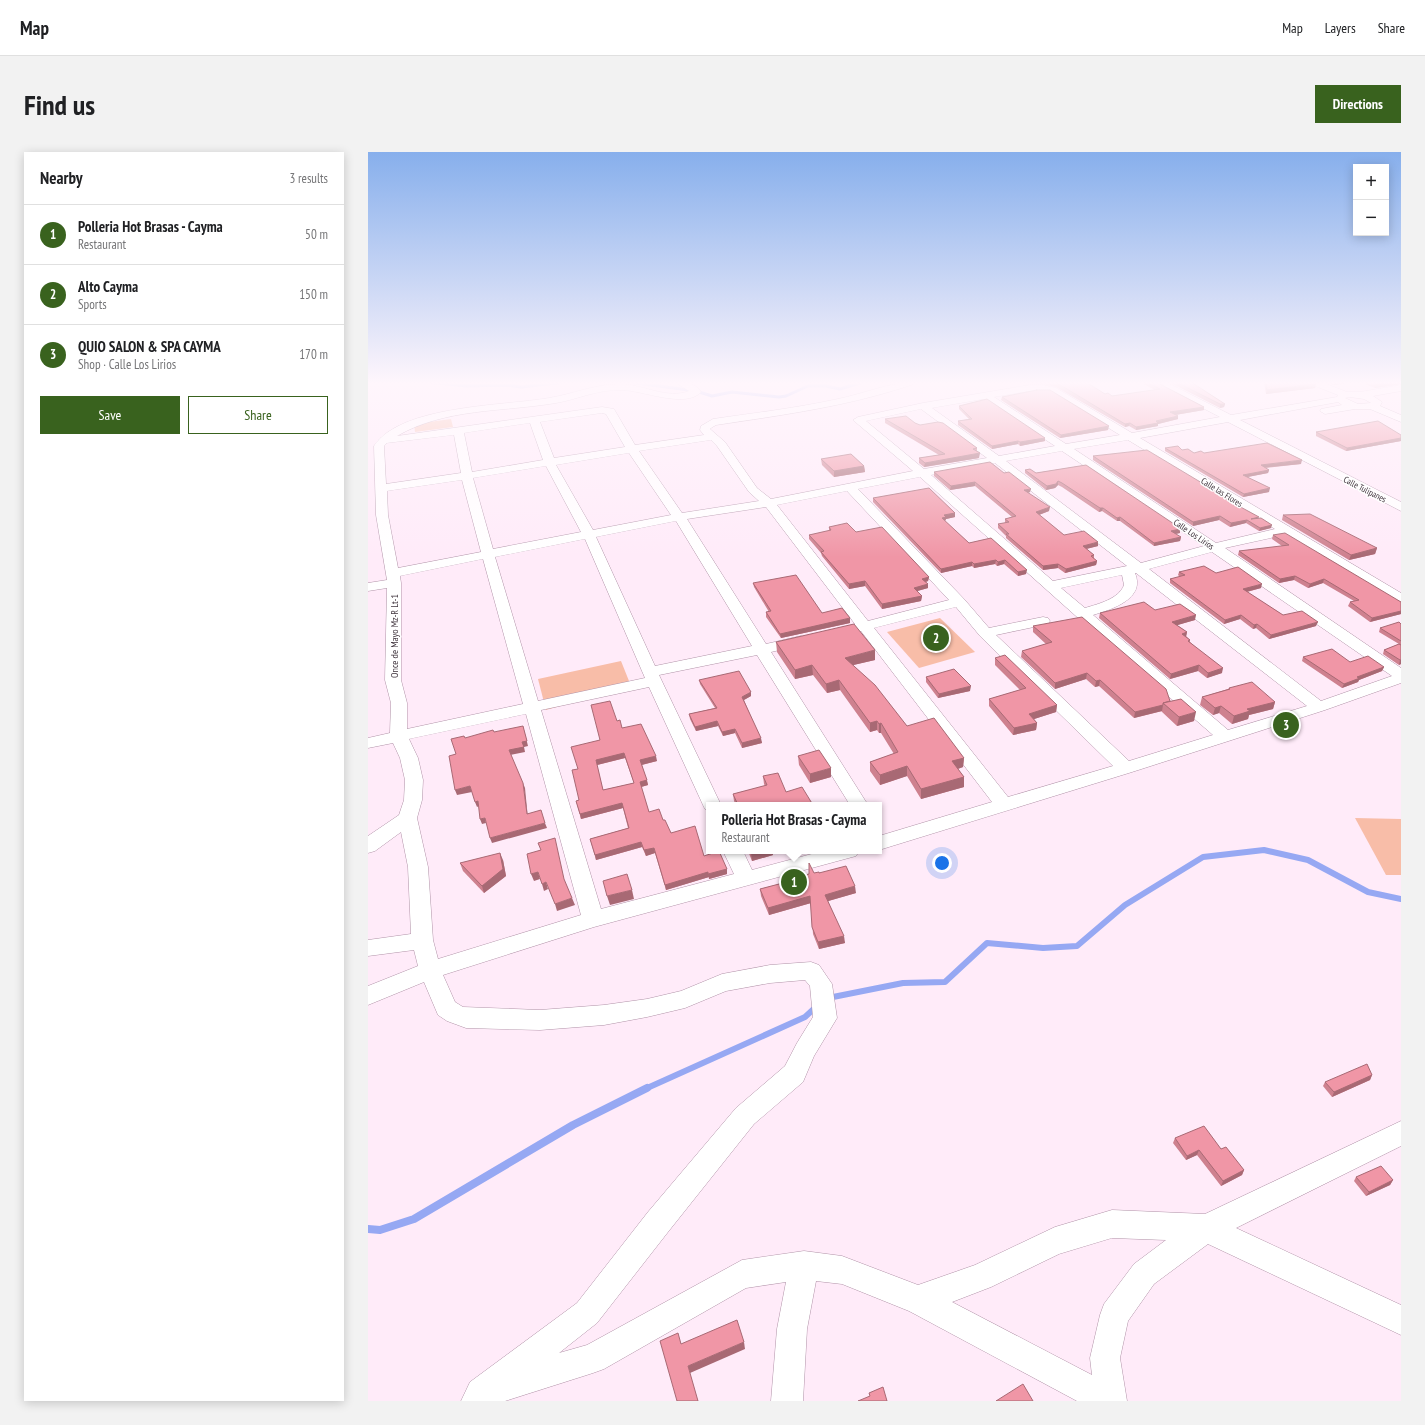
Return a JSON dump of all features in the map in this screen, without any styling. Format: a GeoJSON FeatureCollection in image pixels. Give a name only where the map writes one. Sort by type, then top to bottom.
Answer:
{"type":"FeatureCollection","features":[{"type":"Feature","properties":{"kind":"street"},"geometry":{"type":"LineString","coordinates":[[382,441],[388,440]]}},
{"type":"Feature","properties":{"kind":"street"},"geometry":{"type":"LineString","coordinates":[[460,440],[467,476],[488,555],[593,919]]}},
{"type":"Feature","properties":{"kind":"street"},"geometry":{"type":"LineString","coordinates":[[542,440],[550,462],[589,535],[652,677],[711,802]]}},
{"type":"Feature","properties":{"kind":"street"},"geometry":{"type":"LineString","coordinates":[[627,440],[679,517],[857,802]]}},
{"type":"Feature","properties":{"kind":"street"},"geometry":{"type":"LineString","coordinates":[[381,488],[467,476],[691,440]]}},
{"type":"Feature","properties":{"kind":"street"},"geometry":{"type":"LineString","coordinates":[[717,440],[721,444],[753,490],[772,508],[1004,805]]}},
{"type":"Feature","properties":{"kind":"street"},"geometry":{"type":"LineString","coordinates":[[883,440],[927,477],[1082,614],[1225,736]]}},
{"type":"Feature","properties":{"kind":"street"},"geometry":{"type":"LineString","coordinates":[[971,440],[998,460],[1133,569],[1319,707]]}},
{"type":"Feature","properties":{"kind":"street","name":"Calle Los Lirios"},"geometry":{"type":"LineString","coordinates":[[1053,440],[1214,547],[1401,675]]}},
{"type":"Feature","properties":{"kind":"street"},"geometry":{"type":"LineString","coordinates":[[368,587],[393,578],[488,555],[679,517],[772,508],[927,477],[998,460],[1108,440]]}},
{"type":"Feature","properties":{"kind":"street","name":"Calle las Flores"},"geometry":{"type":"LineString","coordinates":[[1138,440],[1285,531],[1401,599]]}},
{"type":"Feature","properties":{"kind":"street"},"geometry":{"type":"LineString","coordinates":[[854,492],[877,493],[927,477],[1008,468],[1165,440]]}},
{"type":"Feature","properties":{"kind":"street","name":"Calle Tulipanes"},"geometry":{"type":"LineString","coordinates":[[1272,440],[1401,507]]}},
{"type":"Feature","properties":{"kind":"street","name":"Once de Mayo Mz-R Lt-1"},"geometry":{"type":"LineString","coordinates":[[382,441],[379,446],[382,515],[393,578],[393,680],[399,703],[399,736],[409,758],[414,780],[413,800],[408,818],[418,867],[422,940],[430,970],[446,1008],[455,1014],[466,1018],[540,1020],[604,1015],[647,1008],[685,999],[722,983],[770,974],[811,971],[821,984],[824,1001],[825,1018],[805,1050],[794,1074],[745,1116],[658,1222],[587,1313],[479,1397]]}},
{"type":"Feature","properties":{"kind":"street"},"geometry":{"type":"LineString","coordinates":[[854,492],[959,602],[985,633],[1126,768]]}},
{"type":"Feature","properties":{"kind":"street"},"geometry":{"type":"LineString","coordinates":[[1050,586],[1133,569],[1214,547],[1285,531]]}},
{"type":"Feature","properties":{"kind":"street"},"geometry":{"type":"LineString","coordinates":[[1082,614],[1104,608],[1128,593],[1132,584],[1133,569]]}},
{"type":"Feature","properties":{"kind":"street"},"geometry":{"type":"LineString","coordinates":[[842,632],[959,602]]}},
{"type":"Feature","properties":{"kind":"street"},"geometry":{"type":"LineString","coordinates":[[985,633],[1043,621]]}},
{"type":"Feature","properties":{"kind":"street"},"geometry":{"type":"LineString","coordinates":[[368,743],[533,707],[812,638]]}},
{"type":"Feature","properties":{"kind":"street"},"geometry":{"type":"LineString","coordinates":[[882,840],[1126,768],[1319,707],[1401,678]]}},
{"type":"Feature","properties":{"kind":"street"},"geometry":{"type":"LineString","coordinates":[[368,846],[408,818]]}},
{"type":"Feature","properties":{"kind":"street"},"geometry":{"type":"LineString","coordinates":[[734,854],[746,878]]}},
{"type":"Feature","properties":{"kind":"street"},"geometry":{"type":"LineString","coordinates":[[368,996],[430,970],[593,919],[838,854]]}},
{"type":"Feature","properties":{"kind":"street"},"geometry":{"type":"LineString","coordinates":[[368,948],[422,940]]}},
{"type":"Feature","properties":{"kind":"street"},"geometry":{"type":"LineString","coordinates":[[1110,1401],[1105,1358],[1115,1315],[1144,1274],[1206,1228],[1401,1133]]}},
{"type":"Feature","properties":{"kind":"street"},"geometry":{"type":"LineString","coordinates":[[918,1300],[981,1277],[1055,1242],[1112,1224],[1206,1228],[1401,1320]]}},
{"type":"Feature","properties":{"kind":"street"},"geometry":{"type":"LineString","coordinates":[[787,1401],[792,1329],[804,1265]]}},
{"type":"Feature","properties":{"kind":"street"},"geometry":{"type":"LineString","coordinates":[[479,1397],[593,1358],[742,1274],[804,1265],[842,1270],[918,1300],[1110,1401]]}},
{"type":"Feature","properties":{"kind":"shaded area"},"geometry":{"type":"Polygon","coordinates":[[[940,618],[975,652],[919,668],[887,632],[940,618]]]}},
{"type":"Feature","properties":{"kind":"shaded area"},"geometry":{"type":"Polygon","coordinates":[[[621,661],[631,686],[546,710],[538,679],[621,661]]]}},
{"type":"Feature","properties":{"kind":"shaded area"},"geometry":{"type":"Polygon","coordinates":[[[1355,818],[1401,819],[1401,875],[1386,875],[1355,818]]]}},
{"type":"Feature","properties":{"kind":"building"},"geometry":{"type":"Polygon","coordinates":[[[921,440],[967,440],[977,448],[973,449],[980,453],[925,463],[919,458],[945,454],[921,440]]]}},
{"type":"Feature","properties":{"kind":"building"},"geometry":{"type":"Polygon","coordinates":[[[984,440],[1031,440],[1018,441],[992,446],[984,440]]]}},
{"type":"Feature","properties":{"kind":"building"},"geometry":{"type":"Polygon","coordinates":[[[1332,440],[1389,440],[1347,448],[1332,440]]]}},
{"type":"Feature","properties":{"kind":"building"},"geometry":{"type":"Polygon","coordinates":[[[1267,443],[1302,460],[1261,465],[1269,470],[1243,475],[1270,488],[1244,494],[1165,448],[1178,446],[1182,450],[1188,449],[1194,453],[1201,451],[1204,453],[1267,443]]]}},
{"type":"Feature","properties":{"kind":"building"},"geometry":{"type":"Polygon","coordinates":[[[1147,450],[1227,498],[1224,498],[1259,517],[1251,519],[1261,518],[1272,525],[1260,528],[1247,520],[1231,523],[1220,516],[1193,522],[1093,456],[1147,450]]]}},
{"type":"Feature","properties":{"kind":"building"},"geometry":{"type":"Polygon","coordinates":[[[851,454],[864,466],[834,471],[821,459],[851,454]]]}},
{"type":"Feature","properties":{"kind":"building"},"geometry":{"type":"Polygon","coordinates":[[[990,462],[1004,473],[1009,472],[1031,489],[1024,490],[1050,507],[1036,512],[1064,535],[1084,531],[1098,542],[1083,546],[1094,555],[1091,556],[1097,561],[1066,569],[1058,564],[1043,566],[1006,534],[1009,534],[998,524],[1009,522],[1005,519],[1016,516],[975,482],[951,486],[934,472],[990,462]]]}},
{"type":"Feature","properties":{"kind":"building"},"geometry":{"type":"Polygon","coordinates":[[[1086,465],[1177,526],[1180,529],[1171,531],[1181,537],[1154,543],[1120,517],[1117,518],[1062,483],[1058,481],[1056,484],[1047,486],[1025,470],[1030,469],[1036,473],[1086,465]]]}},
{"type":"Feature","properties":{"kind":"building"},"geometry":{"type":"Polygon","coordinates":[[[929,488],[955,513],[944,515],[946,517],[942,518],[969,543],[991,538],[1027,570],[1018,572],[1005,560],[974,564],[972,562],[941,569],[873,498],[929,488]]]}},
{"type":"Feature","properties":{"kind":"building"},"geometry":{"type":"Polygon","coordinates":[[[1310,514],[1377,548],[1351,555],[1283,515],[1310,514]]]}},
{"type":"Feature","properties":{"kind":"building"},"geometry":{"type":"Polygon","coordinates":[[[847,523],[856,532],[882,527],[929,577],[922,579],[928,584],[914,588],[922,596],[882,604],[865,581],[849,584],[821,552],[824,551],[809,535],[831,530],[829,527],[847,523]]]}},
{"type":"Feature","properties":{"kind":"building"},"geometry":{"type":"Polygon","coordinates":[[[1285,533],[1401,602],[1401,611],[1372,618],[1350,602],[1359,600],[1324,579],[1310,584],[1295,576],[1280,579],[1239,551],[1289,545],[1273,535],[1285,533]]]}},
{"type":"Feature","properties":{"kind":"building"},"geometry":{"type":"Polygon","coordinates":[[[1204,566],[1216,573],[1238,567],[1262,584],[1243,589],[1283,615],[1302,611],[1318,622],[1271,635],[1257,624],[1254,625],[1241,615],[1225,620],[1170,579],[1185,575],[1179,572],[1204,566]]]}},
{"type":"Feature","properties":{"kind":"building"},"geometry":{"type":"Polygon","coordinates":[[[796,575],[822,613],[842,608],[850,618],[780,634],[766,612],[771,611],[753,583],[796,575]]]}},
{"type":"Feature","properties":{"kind":"building"},"geometry":{"type":"Polygon","coordinates":[[[1144,602],[1155,610],[1180,604],[1196,615],[1172,622],[1187,632],[1182,634],[1190,640],[1188,641],[1223,668],[1208,673],[1199,665],[1171,674],[1100,613],[1144,602]]]}},
{"type":"Feature","properties":{"kind":"building"},"geometry":{"type":"Polygon","coordinates":[[[1082,617],[1166,689],[1170,701],[1163,703],[1163,705],[1135,712],[1100,680],[1096,681],[1087,673],[1055,683],[1022,651],[1052,642],[1033,626],[1082,617]]]}},
{"type":"Feature","properties":{"kind":"building"},"geometry":{"type":"Polygon","coordinates":[[[1399,622],[1401,624],[1401,641],[1380,628],[1399,622]]]}},
{"type":"Feature","properties":{"kind":"building"},"geometry":{"type":"Polygon","coordinates":[[[854,624],[875,650],[845,658],[875,685],[907,726],[934,718],[964,758],[952,761],[964,777],[921,789],[907,766],[880,775],[870,762],[898,752],[881,723],[879,724],[877,721],[870,723],[839,680],[826,684],[812,665],[795,670],[776,642],[854,624]]]}},
{"type":"Feature","properties":{"kind":"building"},"geometry":{"type":"Polygon","coordinates":[[[1399,644],[1401,645],[1401,660],[1384,650],[1399,644]]]}},
{"type":"Feature","properties":{"kind":"building"},"geometry":{"type":"Polygon","coordinates":[[[1332,649],[1350,662],[1368,656],[1384,667],[1357,677],[1360,678],[1344,684],[1303,657],[1332,649]]]}},
{"type":"Feature","properties":{"kind":"building"},"geometry":{"type":"Polygon","coordinates":[[[1005,655],[1057,705],[1029,714],[1037,723],[1014,728],[989,699],[1026,688],[995,658],[1005,655]]]}},
{"type":"Feature","properties":{"kind":"building"},"geometry":{"type":"Polygon","coordinates":[[[954,669],[971,686],[939,694],[926,677],[954,669]]]}},
{"type":"Feature","properties":{"kind":"building"},"geometry":{"type":"Polygon","coordinates":[[[739,671],[751,692],[742,697],[761,738],[742,743],[735,729],[722,732],[717,721],[695,727],[689,714],[717,708],[699,680],[739,671]]]}},
{"type":"Feature","properties":{"kind":"building"},"geometry":{"type":"Polygon","coordinates":[[[1252,682],[1275,702],[1247,709],[1250,711],[1234,716],[1221,706],[1215,708],[1202,697],[1230,689],[1229,688],[1252,682]]]}},
{"type":"Feature","properties":{"kind":"building"},"geometry":{"type":"Polygon","coordinates":[[[1181,699],[1196,712],[1179,717],[1163,703],[1181,699]]]}},
{"type":"Feature","properties":{"kind":"building"},"geometry":{"type":"Polygon","coordinates":[[[610,701],[617,721],[620,720],[622,728],[641,724],[656,756],[640,760],[647,780],[640,782],[649,812],[659,809],[663,820],[665,820],[671,833],[695,826],[704,856],[710,854],[720,854],[727,869],[708,874],[708,872],[665,885],[654,848],[644,850],[641,842],[595,855],[590,839],[629,828],[622,803],[580,814],[576,801],[579,800],[572,770],[578,769],[571,747],[600,740],[591,705],[610,701]],[[624,753],[596,760],[603,790],[634,783],[624,753]]]}},
{"type":"Feature","properties":{"kind":"building"},"geometry":{"type":"Polygon","coordinates":[[[523,726],[527,741],[522,742],[524,747],[509,750],[523,783],[527,814],[541,810],[545,823],[490,838],[485,818],[480,819],[478,801],[475,802],[470,786],[455,790],[449,756],[456,754],[451,739],[464,736],[465,738],[493,730],[494,732],[523,726]]]}},
{"type":"Feature","properties":{"kind":"building"},"geometry":{"type":"Polygon","coordinates":[[[819,750],[831,768],[810,774],[798,756],[819,750]]]}},
{"type":"Feature","properties":{"kind":"building"},"geometry":{"type":"Polygon","coordinates":[[[778,773],[786,792],[802,787],[811,802],[737,802],[733,794],[767,785],[763,776],[778,773]]]}},
{"type":"Feature","properties":{"kind":"building"},"geometry":{"type":"Polygon","coordinates":[[[555,838],[564,879],[572,898],[555,904],[546,882],[542,884],[538,872],[531,874],[527,854],[541,850],[538,843],[555,838]]]}},
{"type":"Feature","properties":{"kind":"building"},"geometry":{"type":"Polygon","coordinates":[[[500,853],[503,869],[482,886],[460,863],[500,853]]]}},
{"type":"Feature","properties":{"kind":"building"},"geometry":{"type":"Polygon","coordinates":[[[809,863],[814,873],[846,866],[855,886],[825,895],[844,936],[818,942],[812,927],[810,896],[768,908],[760,889],[802,878],[801,876],[809,874],[809,863]]]}},
{"type":"Feature","properties":{"kind":"building"},"geometry":{"type":"Polygon","coordinates":[[[627,874],[632,890],[607,896],[603,881],[627,874]]]}},
{"type":"Feature","properties":{"kind":"building"},"geometry":{"type":"Polygon","coordinates":[[[1367,1064],[1372,1075],[1334,1092],[1325,1082],[1367,1064]]]}},
{"type":"Feature","properties":{"kind":"building"},"geometry":{"type":"Polygon","coordinates":[[[1204,1126],[1221,1149],[1226,1147],[1244,1170],[1223,1181],[1199,1150],[1187,1156],[1175,1138],[1204,1126]]]}},
{"type":"Feature","properties":{"kind":"building"},"geometry":{"type":"Polygon","coordinates":[[[1381,1166],[1393,1180],[1369,1192],[1356,1177],[1381,1166]]]}},
{"type":"Feature","properties":{"kind":"building"},"geometry":{"type":"Polygon","coordinates":[[[737,1320],[744,1342],[688,1366],[698,1401],[677,1401],[660,1341],[678,1333],[681,1344],[737,1320]]]}},
{"type":"Feature","properties":{"kind":"building"},"geometry":{"type":"Polygon","coordinates":[[[1023,1384],[1033,1401],[996,1401],[1023,1384]]]}},
{"type":"Feature","properties":{"kind":"building"},"geometry":{"type":"Polygon","coordinates":[[[883,1387],[887,1401],[858,1401],[870,1396],[869,1393],[883,1387]]]}},
{"type":"Feature","properties":{"kind":"waterway"},"geometry":{"type":"LineString","coordinates":[[828,998],[903,983],[945,982],[987,943],[1043,948],[1077,946],[1125,905],[1203,857],[1264,850],[1308,860],[1368,892],[1401,899]]}},
{"type":"Feature","properties":{"kind":"waterway"},"geometry":{"type":"LineString","coordinates":[[645,1089],[805,1017],[817,1006]]}},
{"type":"Feature","properties":{"kind":"waterway"},"geometry":{"type":"LineString","coordinates":[[368,1229],[380,1230],[414,1219],[573,1125],[645,1089]]}},
{"type":"Feature","properties":{"kind":"place","name":"Alto Cayma"},"geometry":{"type":"Point","coordinates":[936,638]}},
{"type":"Feature","properties":{"kind":"place","name":"QUIO SALON & SPA CAYMA"},"geometry":{"type":"Point","coordinates":[1286,725]}},
{"type":"Feature","properties":{"kind":"place","name":"Polleria Hot Brasas - Cayma"},"geometry":{"type":"Point","coordinates":[794,882]}}]}
